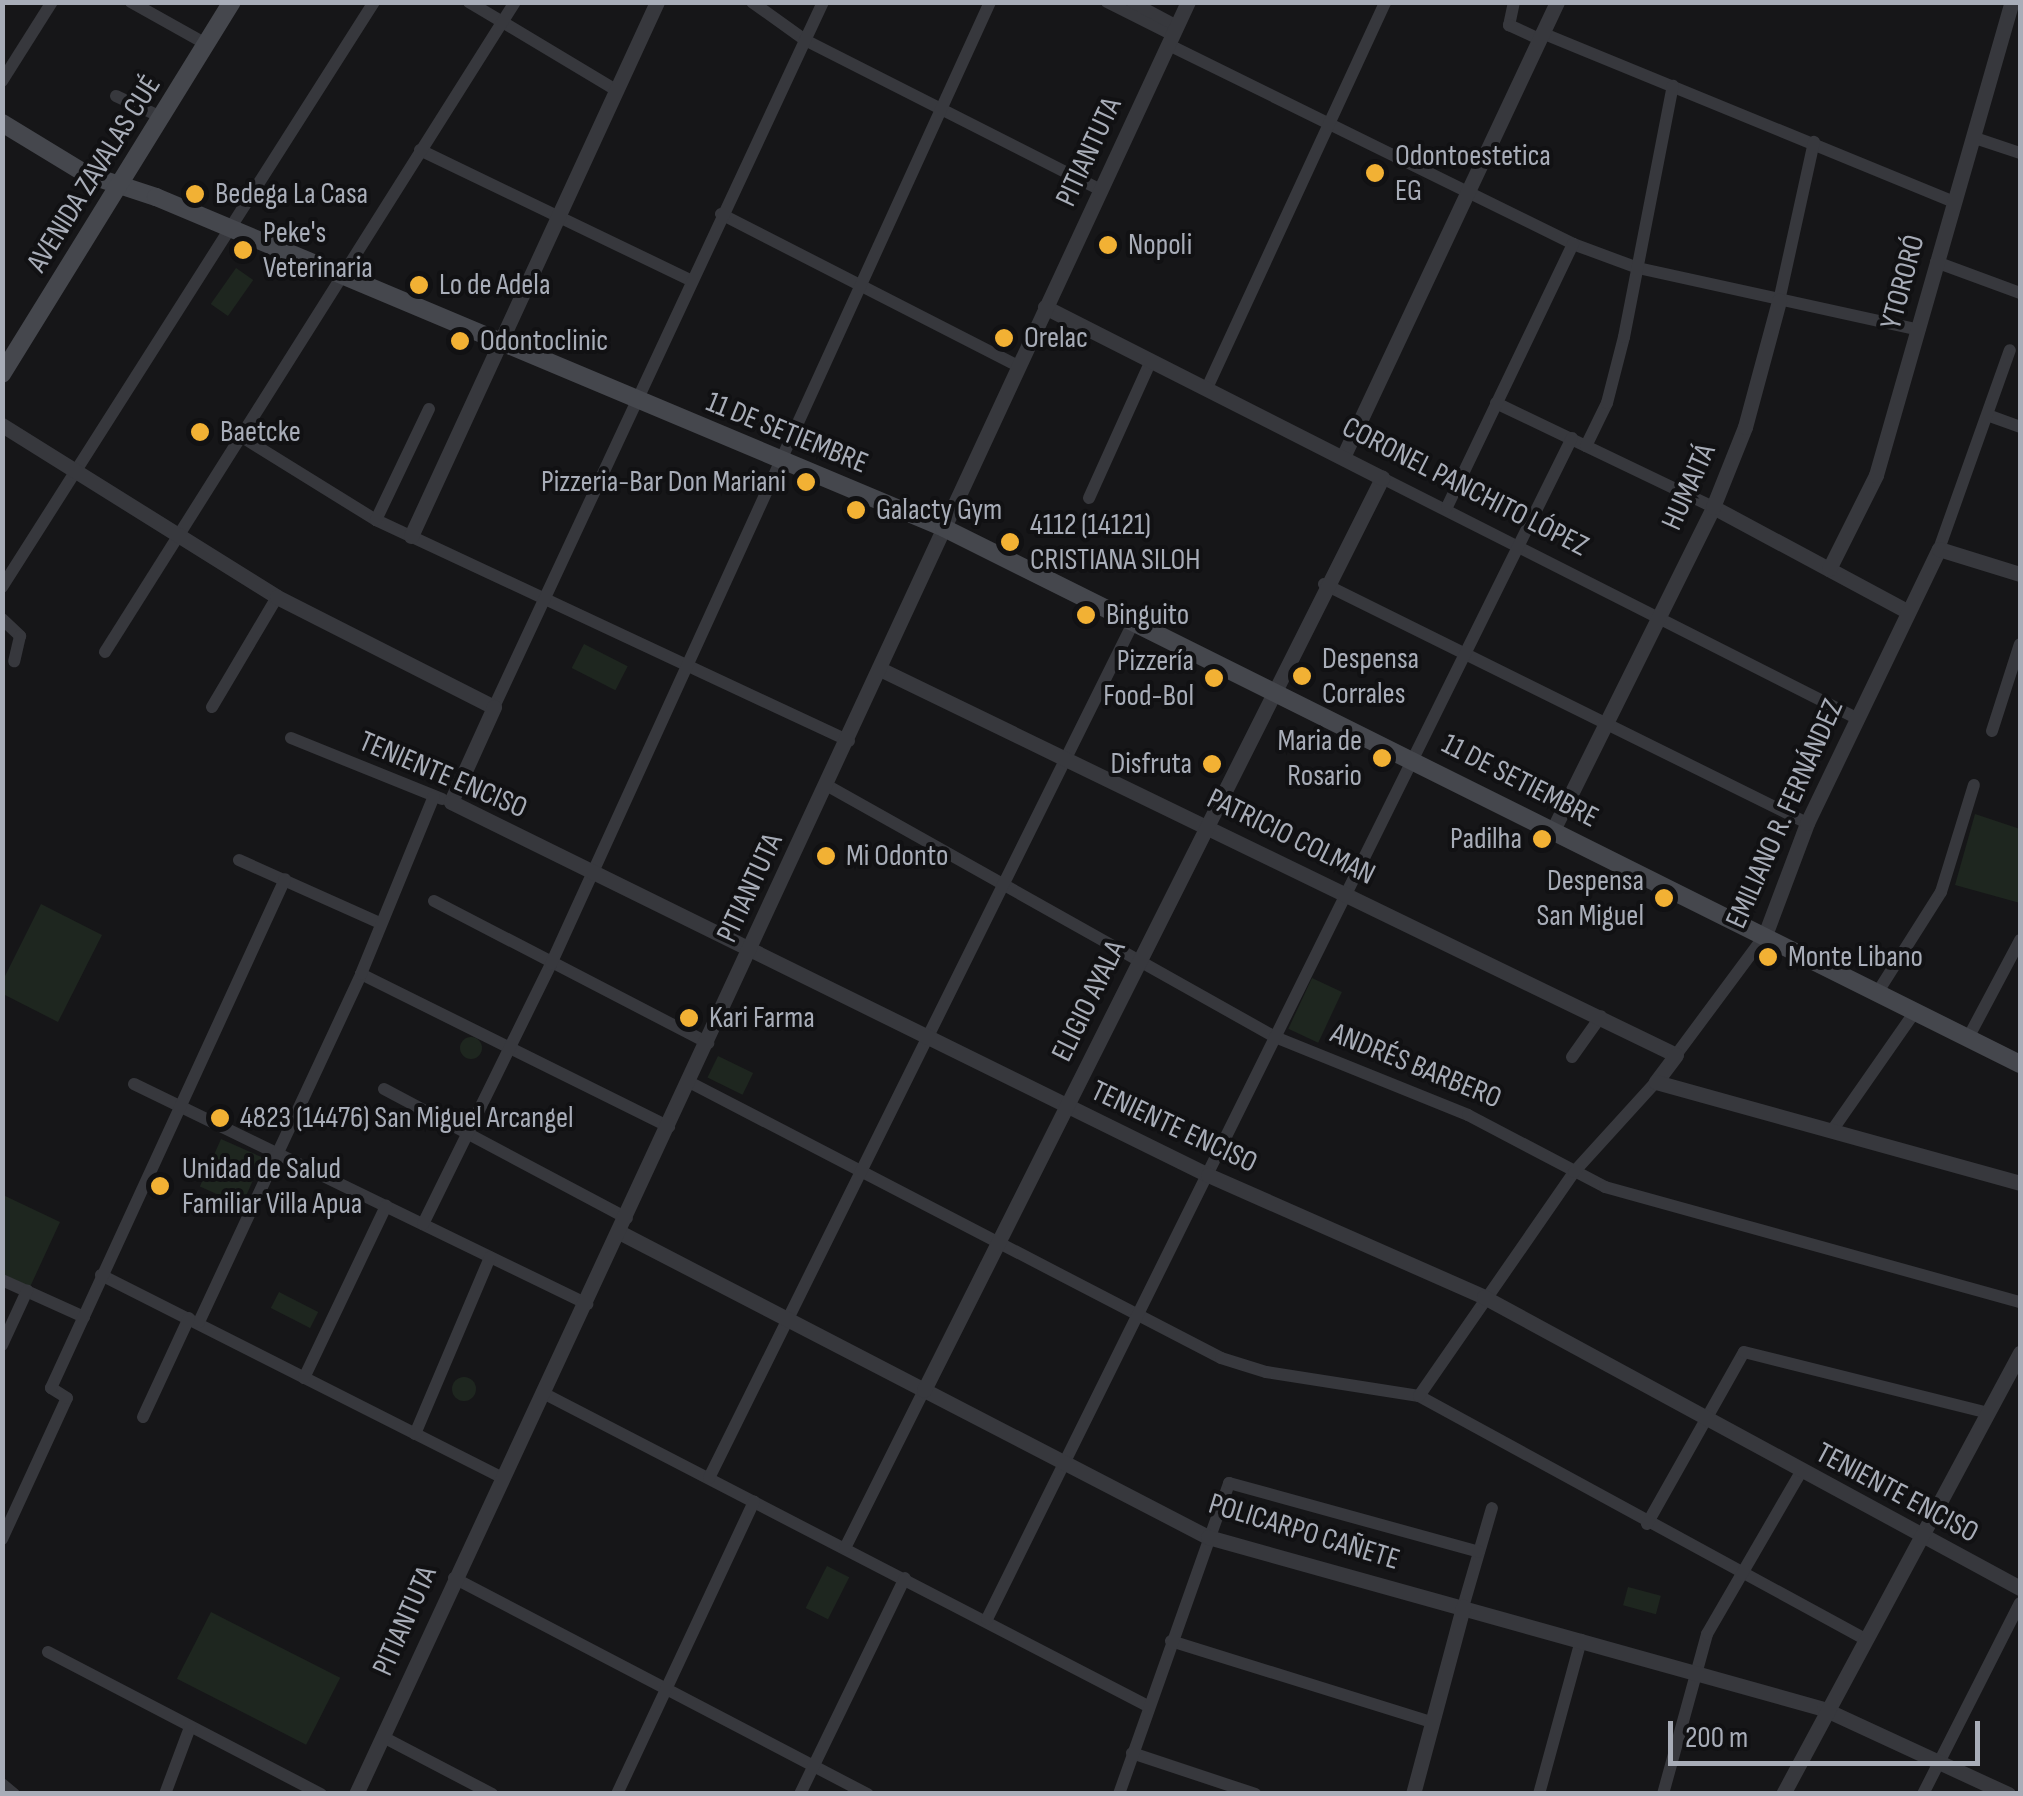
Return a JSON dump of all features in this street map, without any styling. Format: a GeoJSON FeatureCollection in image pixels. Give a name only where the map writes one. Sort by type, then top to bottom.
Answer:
{"type":"FeatureCollection","features":[{"type":"Feature","properties":{"kind":"main road","name":"AVENIDA ZAVALAS CUÉ"},"geometry":{"type":"LineString","coordinates":[[2,374],[232,2]]}},
{"type":"Feature","properties":{"kind":"main road","name":"11 DE SETIEMBRE"},"geometry":{"type":"LineString","coordinates":[[2,123],[117,188],[233,232],[944,528],[1277,688],[2020,1064]]}},
{"type":"Feature","properties":{"kind":"street"},"geometry":{"type":"LineString","coordinates":[[2,81],[52,2]]}},
{"type":"Feature","properties":{"kind":"street"},"geometry":{"type":"LineString","coordinates":[[131,2],[206,44]]}},
{"type":"Feature","properties":{"kind":"street"},"geometry":{"type":"LineString","coordinates":[[2,587],[233,232],[374,2]]}},
{"type":"Feature","properties":{"kind":"street"},"geometry":{"type":"LineString","coordinates":[[469,2],[616,90]]}},
{"type":"Feature","properties":{"kind":"street"},"geometry":{"type":"LineString","coordinates":[[106,652],[515,2]]}},
{"type":"Feature","properties":{"kind":"street"},"geometry":{"type":"LineString","coordinates":[[411,536],[504,345],[656,2]]}},
{"type":"Feature","properties":{"kind":"street"},"geometry":{"type":"LineString","coordinates":[[752,2],[806,40],[1102,191]]}},
{"type":"Feature","properties":{"kind":"street"},"geometry":{"type":"LineString","coordinates":[[451,802],[822,2]]}},
{"type":"Feature","properties":{"kind":"street"},"geometry":{"type":"LineString","coordinates":[[423,1224],[551,964],[684,662],[990,2]]}},
{"type":"Feature","properties":{"kind":"street"},"geometry":{"type":"LineString","coordinates":[[1107,2],[1464,195],[1573,244],[1638,268],[1919,330]]}},
{"type":"Feature","properties":{"kind":"street"},"geometry":{"type":"LineString","coordinates":[[1132,2],[1173,35]]}},
{"type":"Feature","properties":{"kind":"street","name":"PITIANTUTA"},"geometry":{"type":"LineString","coordinates":[[356,1794],[385,1738],[501,1477],[545,1394],[691,1083],[1188,2]]}},
{"type":"Feature","properties":{"kind":"street"},"geometry":{"type":"LineString","coordinates":[[1207,388],[1386,2]]}},
{"type":"Feature","properties":{"kind":"street"},"geometry":{"type":"LineString","coordinates":[[1514,2],[1509,25],[1814,142],[1954,202]]}},
{"type":"Feature","properties":{"kind":"street"},"geometry":{"type":"LineString","coordinates":[[1342,457],[1557,2]]}},
{"type":"Feature","properties":{"kind":"street","name":"YTORORÓ"},"geometry":{"type":"LineString","coordinates":[[1828,569],[1876,475],[2012,2]]}},
{"type":"Feature","properties":{"kind":"street"},"geometry":{"type":"LineString","coordinates":[[1586,446],[1607,403],[1673,86]]}},
{"type":"Feature","properties":{"kind":"street"},"geometry":{"type":"LineString","coordinates":[[116,96],[161,117]]}},
{"type":"Feature","properties":{"kind":"street"},"geometry":{"type":"LineString","coordinates":[[1975,138],[2020,152]]}},
{"type":"Feature","properties":{"kind":"street","name":"HUMAITÁ"},"geometry":{"type":"LineString","coordinates":[[1553,830],[1713,507],[1745,427],[1814,142]]}},
{"type":"Feature","properties":{"kind":"street"},"geometry":{"type":"LineString","coordinates":[[420,150],[690,280]]}},
{"type":"Feature","properties":{"kind":"street"},"geometry":{"type":"LineString","coordinates":[[721,214],[1018,366]]}},
{"type":"Feature","properties":{"kind":"street"},"geometry":{"type":"LineString","coordinates":[[1447,508],[1573,244]]}},
{"type":"Feature","properties":{"kind":"street"},"geometry":{"type":"LineString","coordinates":[[1936,262],[2020,292]]}},
{"type":"Feature","properties":{"kind":"street","name":"CORONEL PANCHITO LÓPEZ"},"geometry":{"type":"LineString","coordinates":[[1046,307],[1858,719]]}},
{"type":"Feature","properties":{"kind":"street","name":"EMILIANO R. FERNÁNDEZ"},"geometry":{"type":"LineString","coordinates":[[1419,1396],[1484,1296],[1574,1172],[1656,1082],[1765,935],[1806,823],[1858,719],[1905,610],[1938,549],[1990,416],[2010,350]]}},
{"type":"Feature","properties":{"kind":"street"},"geometry":{"type":"LineString","coordinates":[[1089,498],[1152,361]]}},
{"type":"Feature","properties":{"kind":"street"},"geometry":{"type":"LineString","coordinates":[[1496,403],[1713,507],[1905,610]]}},
{"type":"Feature","properties":{"kind":"street"},"geometry":{"type":"LineString","coordinates":[[376,520],[430,409]]}},
{"type":"Feature","properties":{"kind":"street"},"geometry":{"type":"LineString","coordinates":[[1990,416],[2020,427]]}},
{"type":"Feature","properties":{"kind":"street"},"geometry":{"type":"LineString","coordinates":[[2,424],[277,597],[494,707]]}},
{"type":"Feature","properties":{"kind":"street"},"geometry":{"type":"LineString","coordinates":[[242,437],[376,520],[849,741]]}},
{"type":"Feature","properties":{"kind":"street"},"geometry":{"type":"LineString","coordinates":[[987,1619],[1572,438]]}},
{"type":"Feature","properties":{"kind":"street","name":"ELIGIO AYALA"},"geometry":{"type":"LineString","coordinates":[[846,1548],[1277,688],[1324,584],[1382,478]]}},
{"type":"Feature","properties":{"kind":"street"},"geometry":{"type":"LineString","coordinates":[[1938,549],[2020,574]]}},
{"type":"Feature","properties":{"kind":"street"},"geometry":{"type":"LineString","coordinates":[[1324,584],[1466,651],[1806,823]]}},
{"type":"Feature","properties":{"kind":"street"},"geometry":{"type":"LineString","coordinates":[[212,707],[277,597]]}},
{"type":"Feature","properties":{"kind":"street"},"geometry":{"type":"LineString","coordinates":[[2,619],[20,636],[14,661]]}},
{"type":"Feature","properties":{"kind":"street"},"geometry":{"type":"LineString","coordinates":[[709,1478],[1005,880],[1068,764],[1135,619]]}},
{"type":"Feature","properties":{"kind":"street"},"geometry":{"type":"LineString","coordinates":[[1992,731],[2014,687],[2020,644]]}},
{"type":"Feature","properties":{"kind":"street","name":"PATRICIO COLMAN"},"geometry":{"type":"LineString","coordinates":[[882,670],[1068,764],[1206,826],[1676,1055]]}},
{"type":"Feature","properties":{"kind":"street","name":"TENIENTE ENCISO"},"geometry":{"type":"LineString","coordinates":[[292,738],[451,802],[1067,1107],[1484,1296],[1702,1420],[2020,1588]]}},
{"type":"Feature","properties":{"kind":"street"},"geometry":{"type":"LineString","coordinates":[[1880,990],[1941,892],[1974,785]]}},
{"type":"Feature","properties":{"kind":"street","name":"ANDRÉS BARBERO"},"geometry":{"type":"LineString","coordinates":[[828,786],[1005,880],[1275,1037],[1468,1115],[1574,1172],[1730,1226],[2020,1302]]}},
{"type":"Feature","properties":{"kind":"street"},"geometry":{"type":"LineString","coordinates":[[143,1417],[278,1150],[361,974],[434,796]]}},
{"type":"Feature","properties":{"kind":"street"},"geometry":{"type":"LineString","coordinates":[[238,860],[380,923]]}},
{"type":"Feature","properties":{"kind":"street"},"geometry":{"type":"LineString","coordinates":[[2,1539],[67,1398],[52,1388],[284,880]]}},
{"type":"Feature","properties":{"kind":"street"},"geometry":{"type":"LineString","coordinates":[[434,901],[708,1043]]}},
{"type":"Feature","properties":{"kind":"street"},"geometry":{"type":"LineString","coordinates":[[1968,1038],[2020,940]]}},
{"type":"Feature","properties":{"kind":"street"},"geometry":{"type":"LineString","coordinates":[[361,974],[670,1127]]}},
{"type":"Feature","properties":{"kind":"street"},"geometry":{"type":"LineString","coordinates":[[1831,1132],[1916,1010]]}},
{"type":"Feature","properties":{"kind":"street"},"geometry":{"type":"LineString","coordinates":[[1572,1058],[1601,1016]]}},
{"type":"Feature","properties":{"kind":"street"},"geometry":{"type":"LineString","coordinates":[[1656,1082],[2020,1184]]}},
{"type":"Feature","properties":{"kind":"street"},"geometry":{"type":"LineString","coordinates":[[691,1083],[1243,1366],[1419,1396],[1738,1574],[1863,1638]]}},
{"type":"Feature","properties":{"kind":"street"},"geometry":{"type":"LineString","coordinates":[[134,1084],[278,1150],[587,1304]]}},
{"type":"Feature","properties":{"kind":"street","name":"POLICARPO CAÑETE"},"geometry":{"type":"LineString","coordinates":[[384,1089],[788,1318],[1208,1537],[1824,1710],[2008,1794]]}},
{"type":"Feature","properties":{"kind":"street"},"geometry":{"type":"LineString","coordinates":[[304,1378],[386,1206]]}},
{"type":"Feature","properties":{"kind":"street"},"geometry":{"type":"LineString","coordinates":[[415,1434],[490,1257]]}},
{"type":"Feature","properties":{"kind":"street"},"geometry":{"type":"LineString","coordinates":[[101,1275],[501,1477]]}},
{"type":"Feature","properties":{"kind":"street"},"geometry":{"type":"LineString","coordinates":[[2,1280],[84,1316]]}},
{"type":"Feature","properties":{"kind":"street"},"geometry":{"type":"LineString","coordinates":[[2,1345],[27,1291]]}},
{"type":"Feature","properties":{"kind":"street"},"geometry":{"type":"LineString","coordinates":[[1647,1524],[1740,1354],[1750,1352],[1989,1413]]}},
{"type":"Feature","properties":{"kind":"street"},"geometry":{"type":"LineString","coordinates":[[1783,1794],[1824,1710],[2020,1354]]}},
{"type":"Feature","properties":{"kind":"street"},"geometry":{"type":"LineString","coordinates":[[545,1394],[987,1619],[1148,1706]]}},
{"type":"Feature","properties":{"kind":"street"},"geometry":{"type":"LineString","coordinates":[[1662,1794],[1707,1634],[1738,1574],[1801,1472]]}},
{"type":"Feature","properties":{"kind":"street"},"geometry":{"type":"LineString","coordinates":[[1119,1794],[1208,1537],[1234,1481],[1479,1552]]}},
{"type":"Feature","properties":{"kind":"street"},"geometry":{"type":"LineString","coordinates":[[618,1794],[754,1501]]}},
{"type":"Feature","properties":{"kind":"street"},"geometry":{"type":"LineString","coordinates":[[1414,1794],[1430,1722],[1492,1508]]}},
{"type":"Feature","properties":{"kind":"street"},"geometry":{"type":"LineString","coordinates":[[454,1578],[868,1794]]}},
{"type":"Feature","properties":{"kind":"street"},"geometry":{"type":"LineString","coordinates":[[800,1794],[905,1578]]}},
{"type":"Feature","properties":{"kind":"street"},"geometry":{"type":"LineString","coordinates":[[1923,1794],[2020,1603]]}},
{"type":"Feature","properties":{"kind":"street"},"geometry":{"type":"LineString","coordinates":[[1539,1794],[1581,1640]]}},
{"type":"Feature","properties":{"kind":"street"},"geometry":{"type":"LineString","coordinates":[[1171,1641],[1430,1722]]}},
{"type":"Feature","properties":{"kind":"street"},"geometry":{"type":"LineString","coordinates":[[48,1652],[321,1794]]}},
{"type":"Feature","properties":{"kind":"street"},"geometry":{"type":"LineString","coordinates":[[165,1794],[190,1727]]}},
{"type":"Feature","properties":{"kind":"street"},"geometry":{"type":"LineString","coordinates":[[385,1738],[492,1794]]}},
{"type":"Feature","properties":{"kind":"street"},"geometry":{"type":"LineString","coordinates":[[1132,1754],[1255,1794]]}},
{"type":"Feature","properties":{"kind":"street"},"geometry":{"type":"LineString","coordinates":[[2,1784],[14,1794]]}},
{"type":"Feature","properties":{"kind":"shaded area"},"geometry":{"type":"Polygon","coordinates":[[[236,268],[253,280],[228,316],[211,304],[236,268]]]}},
{"type":"Feature","properties":{"kind":"shaded area"},"geometry":{"type":"Polygon","coordinates":[[[584,644],[628,666],[615,690],[572,668],[584,644]]]}},
{"type":"Feature","properties":{"kind":"shaded area"},"geometry":{"type":"Polygon","coordinates":[[[1975,814],[2020,829],[2020,903],[1955,885],[1975,814]]]}},
{"type":"Feature","properties":{"kind":"shaded area"},"geometry":{"type":"Polygon","coordinates":[[[41,904],[102,935],[58,1022],[3,994],[3,980],[41,904]]]}},
{"type":"Feature","properties":{"kind":"shaded area"},"geometry":{"type":"Polygon","coordinates":[[[1312,978],[1342,992],[1318,1043],[1288,1029],[1312,978]]]}},
{"type":"Feature","properties":{"kind":"shaded area"},"geometry":{"type":"Polygon","coordinates":[[[471,1037],[479,1040],[479,1056],[471,1059],[463,1056],[460,1048],[463,1040],[471,1037]]]}},
{"type":"Feature","properties":{"kind":"shaded area"},"geometry":{"type":"Polygon","coordinates":[[[718,1056],[753,1073],[743,1095],[707,1078],[718,1056]]]}},
{"type":"Feature","properties":{"kind":"shaded area"},"geometry":{"type":"Polygon","coordinates":[[[221,1139],[263,1158],[242,1205],[200,1187],[221,1139]]]}},
{"type":"Feature","properties":{"kind":"shaded area"},"geometry":{"type":"Polygon","coordinates":[[[3,1195],[60,1222],[30,1287],[3,1274],[3,1195]]]}},
{"type":"Feature","properties":{"kind":"shaded area"},"geometry":{"type":"Polygon","coordinates":[[[279,1292],[318,1312],[310,1328],[271,1308],[279,1292]]]}},
{"type":"Feature","properties":{"kind":"shaded area"},"geometry":{"type":"Polygon","coordinates":[[[464,1377],[476,1389],[464,1401],[452,1389],[464,1377]]]}},
{"type":"Feature","properties":{"kind":"shaded area"},"geometry":{"type":"Polygon","coordinates":[[[827,1566],[849,1577],[828,1619],[806,1608],[827,1566]]]}},
{"type":"Feature","properties":{"kind":"shaded area"},"geometry":{"type":"Polygon","coordinates":[[[1628,1587],[1661,1596],[1656,1614],[1623,1605],[1628,1587]]]}},
{"type":"Feature","properties":{"kind":"shaded area"},"geometry":{"type":"Polygon","coordinates":[[[211,1612],[340,1678],[306,1745],[177,1679],[211,1612]]]}},
{"type":"Feature","properties":{"kind":"place","name":"Odontoestetica EG"},"geometry":{"type":"Point","coordinates":[1375,173]}},
{"type":"Feature","properties":{"kind":"place","name":"Bedega La Casa"},"geometry":{"type":"Point","coordinates":[195,194]}},
{"type":"Feature","properties":{"kind":"place","name":"Nopoli"},"geometry":{"type":"Point","coordinates":[1108,245]}},
{"type":"Feature","properties":{"kind":"place","name":"Peke's Veterinaria"},"geometry":{"type":"Point","coordinates":[243,250]}},
{"type":"Feature","properties":{"kind":"place","name":"Lo de Adela"},"geometry":{"type":"Point","coordinates":[419,285]}},
{"type":"Feature","properties":{"kind":"place","name":"Orelac"},"geometry":{"type":"Point","coordinates":[1004,338]}},
{"type":"Feature","properties":{"kind":"place","name":"Odontoclinic"},"geometry":{"type":"Point","coordinates":[460,341]}},
{"type":"Feature","properties":{"kind":"place","name":"Baetcke"},"geometry":{"type":"Point","coordinates":[200,432]}},
{"type":"Feature","properties":{"kind":"place","name":"Pizzeria-Bar Don Mariani"},"geometry":{"type":"Point","coordinates":[806,482]}},
{"type":"Feature","properties":{"kind":"place","name":"Galacty Gym"},"geometry":{"type":"Point","coordinates":[856,510]}},
{"type":"Feature","properties":{"kind":"place","name":"4112 (14121) CRISTIANA SILOH"},"geometry":{"type":"Point","coordinates":[1010,542]}},
{"type":"Feature","properties":{"kind":"place","name":"Binguito"},"geometry":{"type":"Point","coordinates":[1086,615]}},
{"type":"Feature","properties":{"kind":"place","name":"Despensa Corrales"},"geometry":{"type":"Point","coordinates":[1302,676]}},
{"type":"Feature","properties":{"kind":"place","name":"Pizzería Food-Bol"},"geometry":{"type":"Point","coordinates":[1214,678]}},
{"type":"Feature","properties":{"kind":"place","name":"Maria de Rosario"},"geometry":{"type":"Point","coordinates":[1382,758]}},
{"type":"Feature","properties":{"kind":"place","name":"Disfruta"},"geometry":{"type":"Point","coordinates":[1212,764]}},
{"type":"Feature","properties":{"kind":"place","name":"Padilha"},"geometry":{"type":"Point","coordinates":[1542,839]}},
{"type":"Feature","properties":{"kind":"place","name":"Mi Odonto"},"geometry":{"type":"Point","coordinates":[826,856]}},
{"type":"Feature","properties":{"kind":"place","name":"Despensa San Miguel"},"geometry":{"type":"Point","coordinates":[1664,898]}},
{"type":"Feature","properties":{"kind":"place","name":"Monte Libano"},"geometry":{"type":"Point","coordinates":[1768,957]}},
{"type":"Feature","properties":{"kind":"place","name":"Kari Farma"},"geometry":{"type":"Point","coordinates":[689,1018]}},
{"type":"Feature","properties":{"kind":"place","name":"4823 (14476) San Miguel Arcangel"},"geometry":{"type":"Point","coordinates":[220,1118]}},
{"type":"Feature","properties":{"kind":"place","name":"Unidad de Salud Familiar Villa Apua"},"geometry":{"type":"Point","coordinates":[160,1186]}}]}
